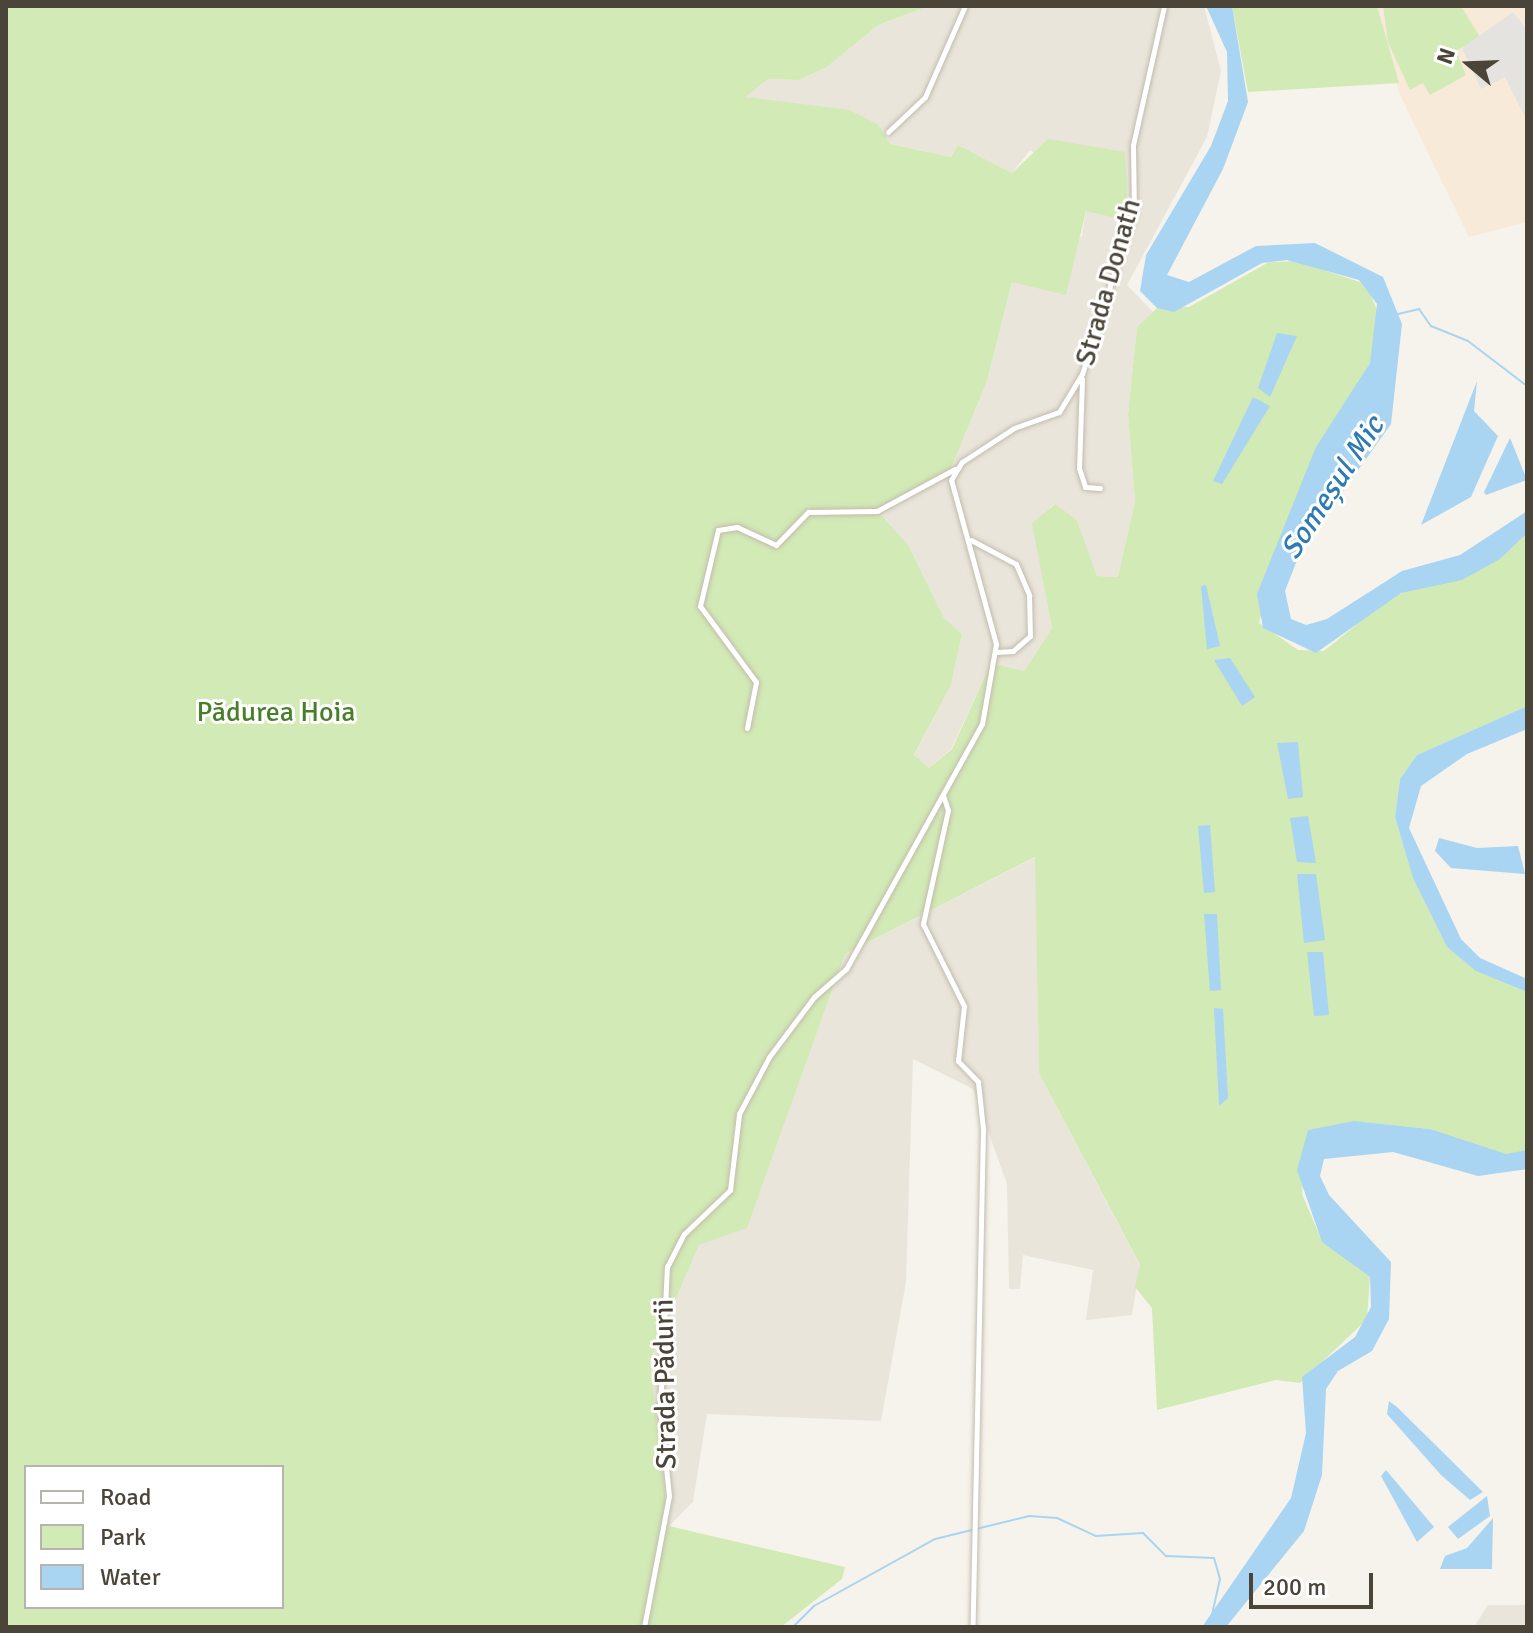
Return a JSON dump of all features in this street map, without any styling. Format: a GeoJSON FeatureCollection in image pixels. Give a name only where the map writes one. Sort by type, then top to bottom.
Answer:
{"type":"FeatureCollection","features":[{"type":"Feature","properties":{"kind":"street"},"geometry":{"type":"LineString","coordinates":[[888,132],[925,97],[965,6]]}},
{"type":"Feature","properties":{"kind":"street","name":"Strada Donath"},"geometry":{"type":"LineString","coordinates":[[956,469],[1014,428],[1059,412],[1082,374],[1134,210],[1133,145],[1164,6]]}},
{"type":"Feature","properties":{"kind":"street"},"geometry":{"type":"LineString","coordinates":[[1082,374],[1079,468],[1085,487],[1100,488]]}},
{"type":"Feature","properties":{"kind":"street"},"geometry":{"type":"LineString","coordinates":[[747,728],[756,682],[700,606],[718,530],[740,528],[776,545],[808,512],[877,511],[956,469]]}},
{"type":"Feature","properties":{"kind":"street","name":"Strada Pădurii"},"geometry":{"type":"LineString","coordinates":[[644,1627],[669,1496],[660,1409],[667,1267],[684,1234],[730,1190],[739,1114],[769,1057],[814,997],[846,969],[982,724],[997,652],[968,538],[951,496],[956,469]]}},
{"type":"Feature","properties":{"kind":"street"},"geometry":{"type":"LineString","coordinates":[[968,538],[1016,564],[1029,595],[1030,636],[1013,651],[997,652]]}},
{"type":"Feature","properties":{"kind":"street","name":"Strada Pădurii"},"geometry":{"type":"LineString","coordinates":[[943,795],[948,810],[923,918],[964,1006],[958,1061],[976,1077],[980,1100],[979,1515],[973,1627]]}},
{"type":"Feature","properties":{"kind":"shaded area"},"geometry":{"type":"Polygon","coordinates":[[[929,6],[1204,6],[1221,71],[1207,137],[1127,285],[1153,312],[1137,328],[1128,414],[1135,501],[1118,577],[1097,576],[1077,520],[1054,504],[1033,523],[1052,628],[1024,671],[991,663],[951,749],[929,768],[914,756],[951,685],[962,634],[944,618],[908,546],[880,514],[948,476],[987,381],[1012,282],[1082,236],[1086,210],[1127,221],[1030,150],[1012,173],[958,145],[951,157],[890,144],[879,125],[746,97],[768,79],[799,80],[827,67],[878,25],[929,6]]]}},
{"type":"Feature","properties":{"kind":"shaded area"},"geometry":{"type":"Polygon","coordinates":[[[1377,6],[1527,8],[1527,222],[1469,237],[1400,95],[1377,6]]]}},
{"type":"Feature","properties":{"kind":"shaded area"},"geometry":{"type":"Polygon","coordinates":[[[1513,12],[1527,30],[1527,121],[1505,77],[1481,89],[1462,48],[1513,12]]]}},
{"type":"Feature","properties":{"kind":"shaded area"},"geometry":{"type":"Polygon","coordinates":[[[1036,857],[1039,1073],[1140,1266],[1132,1315],[1086,1320],[1093,1270],[1023,1255],[1020,1289],[1009,1289],[1007,1184],[973,1089],[913,1059],[906,1282],[881,1421],[707,1414],[693,1502],[669,1526],[650,1360],[699,1245],[747,1227],[845,954],[1036,857]]]}},
{"type":"Feature","properties":{"kind":"shaded area"},"geometry":{"type":"Polygon","coordinates":[[[1488,1605],[1527,1605],[1527,1627],[1474,1627],[1488,1605]]]}},
{"type":"Feature","properties":{"kind":"green space","name":"Pădurea Hoia"},"geometry":{"type":"Polygon","coordinates":[[[6,6],[929,6],[878,25],[827,67],[799,80],[768,79],[746,97],[849,110],[879,125],[890,144],[951,157],[958,145],[1012,173],[1048,139],[1125,152],[1128,221],[1086,211],[1066,295],[1012,282],[987,381],[948,476],[880,514],[908,545],[944,618],[962,634],[951,685],[914,755],[929,768],[952,749],[991,663],[1024,671],[1052,628],[1032,523],[1055,504],[1077,520],[1097,576],[1118,577],[1135,501],[1128,414],[1137,327],[1157,308],[1189,307],[1269,262],[1295,261],[1366,284],[1378,312],[1373,356],[1282,535],[1259,623],[1298,650],[1324,651],[1388,599],[1422,584],[1462,580],[1527,533],[1527,706],[1417,755],[1400,779],[1395,817],[1413,877],[1447,947],[1477,971],[1527,992],[1527,1150],[1498,1157],[1430,1129],[1363,1122],[1308,1130],[1302,1194],[1322,1241],[1370,1277],[1367,1319],[1300,1383],[1276,1380],[1157,1410],[1152,1308],[1135,1287],[1140,1265],[1039,1073],[1035,857],[845,954],[747,1228],[699,1245],[650,1360],[669,1526],[845,1567],[842,1579],[781,1627],[6,1627],[6,6]]]}},
{"type":"Feature","properties":{"kind":"green space"},"geometry":{"type":"Polygon","coordinates":[[[1232,6],[1377,6],[1399,83],[1248,92],[1232,6]]]}},
{"type":"Feature","properties":{"kind":"green space"},"geometry":{"type":"Polygon","coordinates":[[[1383,6],[1461,6],[1480,37],[1456,51],[1466,75],[1430,95],[1423,83],[1410,90],[1388,42],[1383,6]]]}},
{"type":"Feature","properties":{"kind":"water","name":"Someșul Mic"},"geometry":{"type":"Polygon","coordinates":[[[1206,6],[1232,6],[1248,102],[1223,169],[1167,275],[1189,282],[1256,246],[1315,243],[1383,277],[1402,324],[1391,424],[1301,550],[1285,591],[1291,619],[1306,625],[1327,619],[1402,571],[1460,555],[1527,511],[1527,533],[1500,559],[1462,580],[1401,593],[1316,653],[1263,628],[1257,594],[1316,447],[1370,363],[1377,304],[1359,280],[1287,260],[1262,263],[1174,312],[1157,308],[1140,291],[1146,255],[1211,146],[1228,101],[1227,52],[1206,6]]]}},
{"type":"Feature","properties":{"kind":"water"},"geometry":{"type":"Polygon","coordinates":[[[1277,333],[1297,336],[1270,397],[1258,388],[1277,333]]]}},
{"type":"Feature","properties":{"kind":"water"},"geometry":{"type":"Polygon","coordinates":[[[1477,381],[1474,411],[1498,436],[1471,497],[1421,525],[1477,381]]]}},
{"type":"Feature","properties":{"kind":"water"},"geometry":{"type":"Polygon","coordinates":[[[1253,397],[1270,406],[1222,484],[1213,481],[1253,397]]]}},
{"type":"Feature","properties":{"kind":"water"},"geometry":{"type":"Polygon","coordinates":[[[1510,438],[1527,480],[1486,495],[1484,492],[1510,438]]]}},
{"type":"Feature","properties":{"kind":"water"},"geometry":{"type":"Polygon","coordinates":[[[1206,585],[1220,646],[1207,649],[1201,586],[1206,585]]]}},
{"type":"Feature","properties":{"kind":"water"},"geometry":{"type":"Polygon","coordinates":[[[1230,658],[1255,697],[1242,706],[1214,660],[1230,658]]]}},
{"type":"Feature","properties":{"kind":"water"},"geometry":{"type":"Polygon","coordinates":[[[1527,706],[1527,729],[1467,754],[1421,786],[1409,828],[1461,939],[1480,958],[1527,979],[1527,992],[1476,971],[1447,947],[1413,878],[1395,817],[1400,779],[1417,755],[1527,706]]]}},
{"type":"Feature","properties":{"kind":"water"},"geometry":{"type":"Polygon","coordinates":[[[1298,742],[1303,797],[1288,799],[1277,743],[1298,742]]]}},
{"type":"Feature","properties":{"kind":"water"},"geometry":{"type":"Polygon","coordinates":[[[1308,816],[1316,863],[1297,862],[1290,818],[1308,816]]]}},
{"type":"Feature","properties":{"kind":"water"},"geometry":{"type":"Polygon","coordinates":[[[1210,825],[1215,892],[1204,893],[1198,826],[1210,825]]]}},
{"type":"Feature","properties":{"kind":"water"},"geometry":{"type":"Polygon","coordinates":[[[1439,838],[1477,848],[1518,846],[1525,874],[1451,868],[1435,851],[1439,838]]]}},
{"type":"Feature","properties":{"kind":"water"},"geometry":{"type":"Polygon","coordinates":[[[1297,874],[1316,874],[1325,940],[1304,943],[1297,874]]]}},
{"type":"Feature","properties":{"kind":"water"},"geometry":{"type":"Polygon","coordinates":[[[1204,914],[1217,914],[1221,990],[1210,991],[1204,914]]]}},
{"type":"Feature","properties":{"kind":"water"},"geometry":{"type":"Polygon","coordinates":[[[1307,952],[1323,952],[1329,1015],[1314,1016],[1307,952]]]}},
{"type":"Feature","properties":{"kind":"water"},"geometry":{"type":"Polygon","coordinates":[[[1214,1008],[1223,1009],[1228,1098],[1219,1106],[1214,1008]]]}},
{"type":"Feature","properties":{"kind":"water"},"geometry":{"type":"Polygon","coordinates":[[[1354,1121],[1430,1129],[1506,1154],[1527,1150],[1527,1169],[1478,1176],[1393,1152],[1324,1159],[1320,1176],[1329,1195],[1391,1262],[1389,1319],[1372,1351],[1338,1371],[1326,1389],[1322,1475],[1304,1531],[1226,1627],[1202,1627],[1291,1498],[1306,1433],[1302,1377],[1355,1337],[1371,1307],[1370,1277],[1322,1242],[1297,1170],[1308,1130],[1354,1121]]]}},
{"type":"Feature","properties":{"kind":"water"},"geometry":{"type":"Polygon","coordinates":[[[1389,1401],[1483,1492],[1470,1500],[1441,1475],[1387,1414],[1389,1401]]]}},
{"type":"Feature","properties":{"kind":"water"},"geometry":{"type":"Polygon","coordinates":[[[1386,1470],[1434,1527],[1417,1542],[1381,1476],[1386,1470]]]}},
{"type":"Feature","properties":{"kind":"water"},"geometry":{"type":"Polygon","coordinates":[[[1487,1496],[1490,1516],[1458,1539],[1448,1527],[1487,1496]]]}},
{"type":"Feature","properties":{"kind":"water"},"geometry":{"type":"Polygon","coordinates":[[[1493,1518],[1492,1569],[1440,1569],[1445,1556],[1467,1548],[1493,1518]]]}},
{"type":"Feature","properties":{"kind":"waterway"},"geometry":{"type":"LineString","coordinates":[[1398,314],[1419,309],[1431,326],[1468,341],[1527,386]]}},
{"type":"Feature","properties":{"kind":"waterway"},"geometry":{"type":"LineString","coordinates":[[793,1627],[814,1606],[935,1539],[1029,1516],[1057,1518],[1096,1536],[1143,1533],[1166,1556],[1214,1558],[1220,1579],[1211,1619]]}}]}
